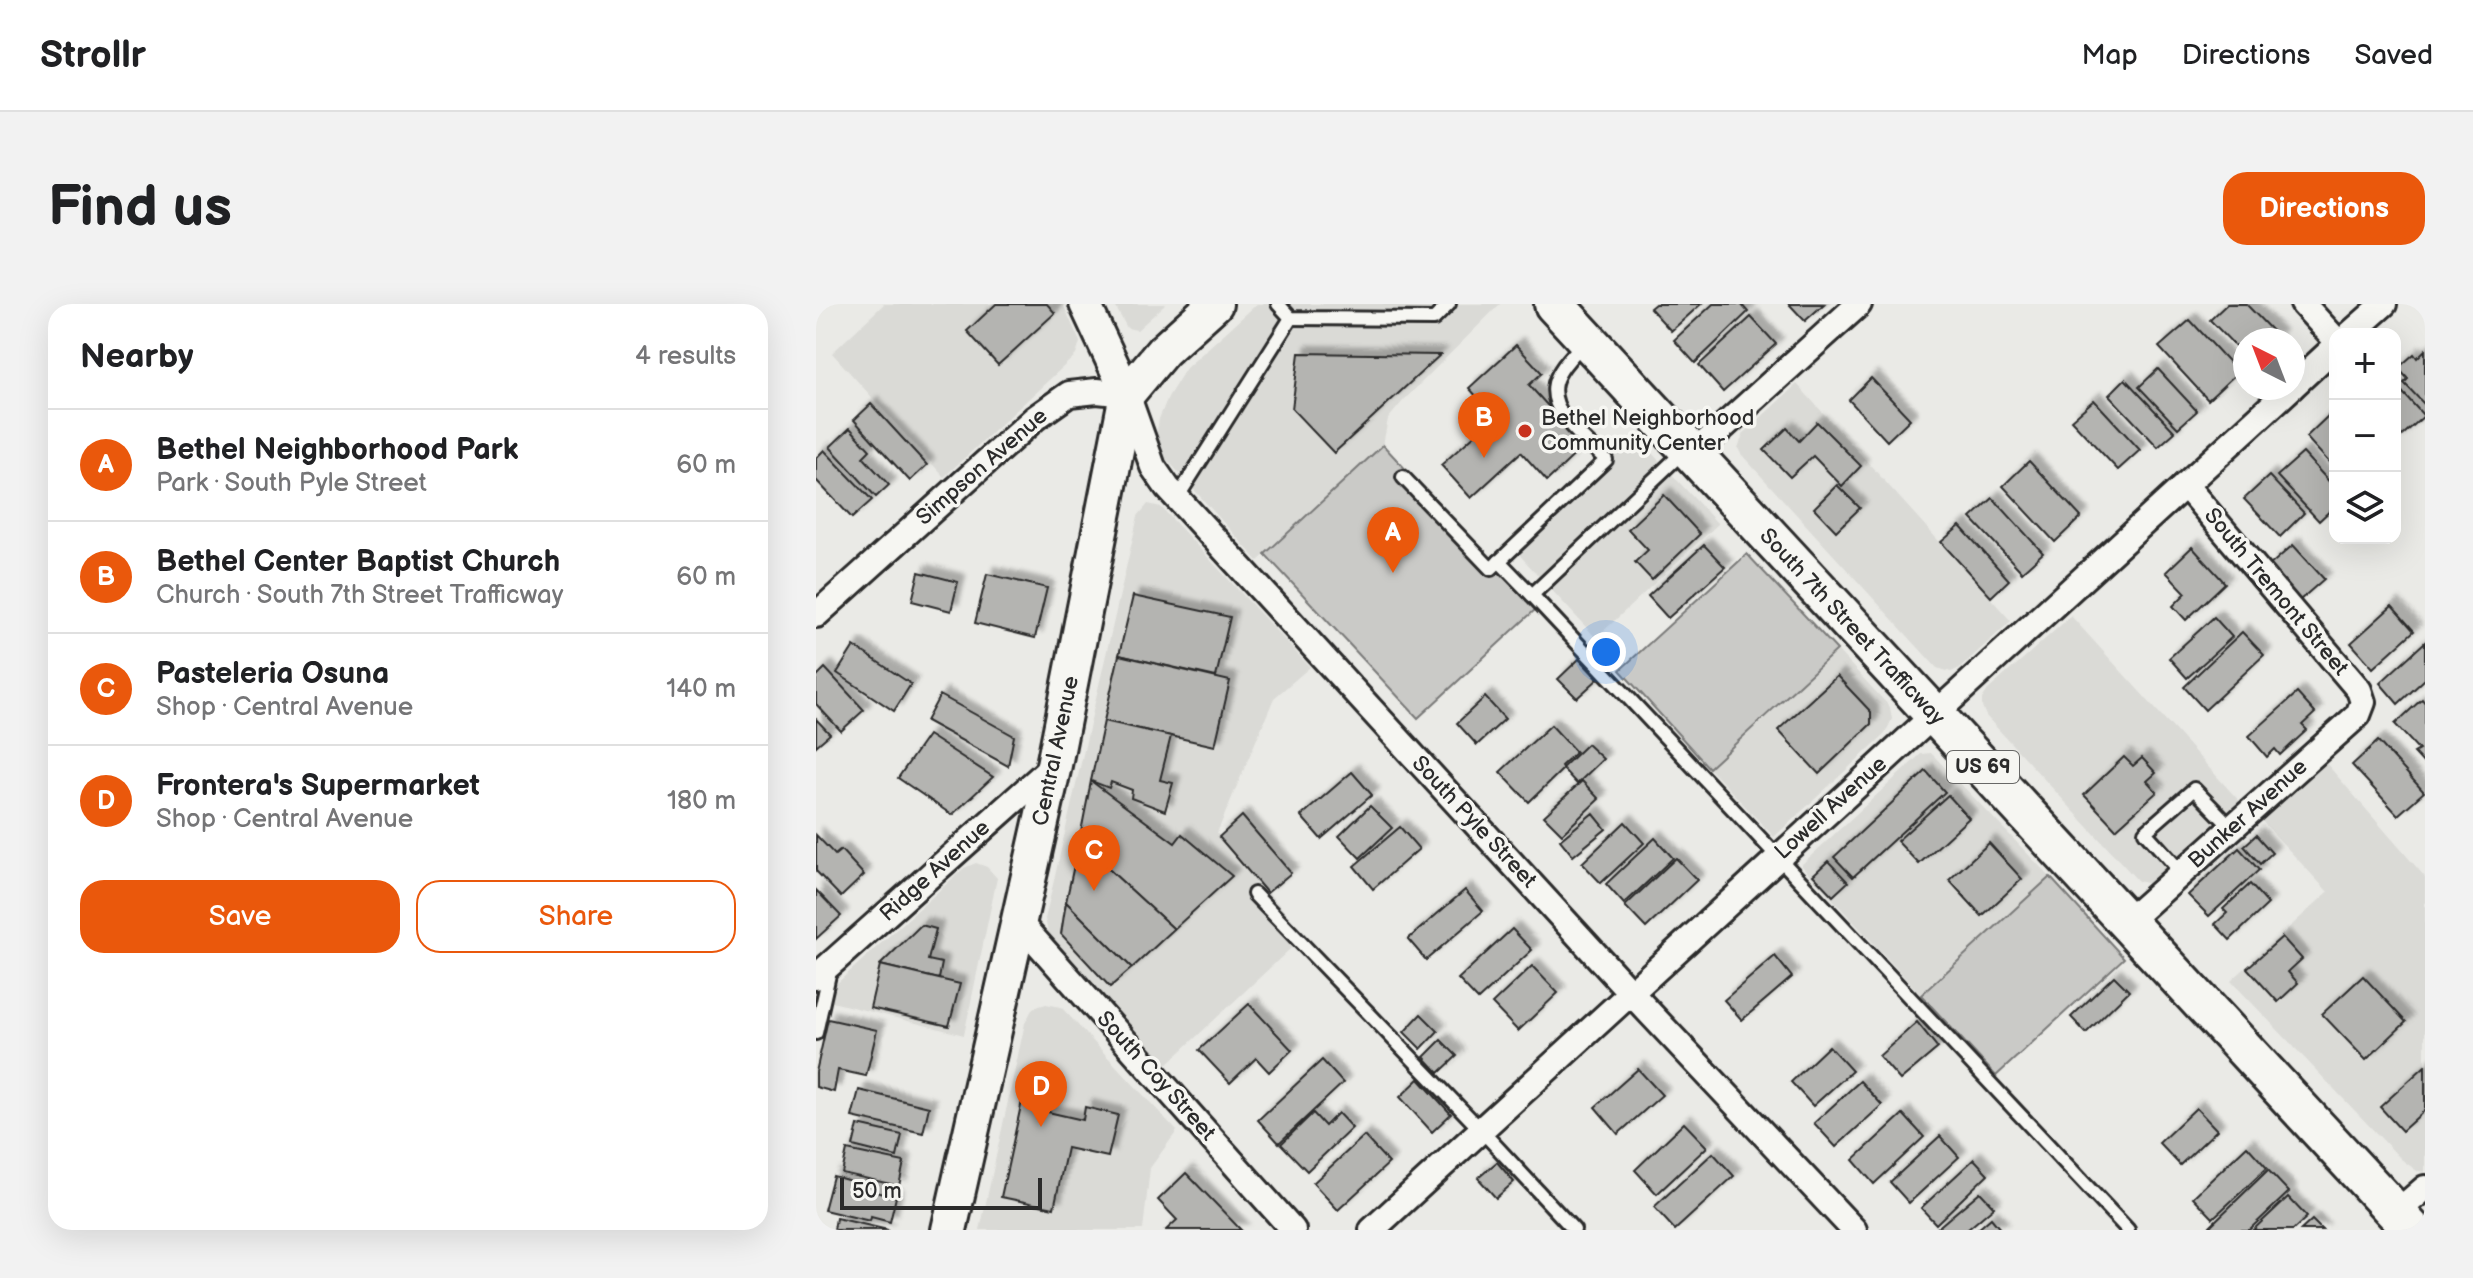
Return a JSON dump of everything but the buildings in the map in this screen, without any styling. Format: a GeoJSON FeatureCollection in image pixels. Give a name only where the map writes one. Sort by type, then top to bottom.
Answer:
{"type":"FeatureCollection","features":[{"type":"Feature","properties":{"kind":"main road","name":"Central Avenue"},"geometry":{"type":"LineString","coordinates":[[949,1230],[1054,765],[1127,394],[1163,351],[1215,304]]}},
{"type":"Feature","properties":{"kind":"main road","name":"South 7th Street Trafficway"},"geometry":{"type":"LineString","coordinates":[[1554,304],[2404,1221]]}},
{"type":"Feature","properties":{"kind":"street"},"geometry":{"type":"LineString","coordinates":[[1085,304],[1127,394]]}},
{"type":"Feature","properties":{"kind":"street"},"geometry":{"type":"LineString","coordinates":[[1689,452],[1859,304]]}},
{"type":"Feature","properties":{"kind":"street"},"geometry":{"type":"LineString","coordinates":[[2303,304],[2329,332]]}},
{"type":"Feature","properties":{"kind":"street"},"geometry":{"type":"LineString","coordinates":[[2357,328],[2384,304]]}},
{"type":"Feature","properties":{"kind":"street","name":"Lowell Avenue"},"geometry":{"type":"LineString","coordinates":[[2305,375],[2329,353]]}},
{"type":"Feature","properties":{"kind":"street","name":"Simpson Avenue"},"geometry":{"type":"LineString","coordinates":[[816,615],[1046,410],[1069,394],[1097,391],[1127,394]]}},
{"type":"Feature","properties":{"kind":"street","name":"South Pyle Street"},"geometry":{"type":"LineString","coordinates":[[1127,394],[1153,467],[1177,498],[1631,993],[1854,1230]]}},
{"type":"Feature","properties":{"kind":"street","name":"Lowell Avenue"},"geometry":{"type":"LineString","coordinates":[[1372,1230],[2278,400]]}},
{"type":"Feature","properties":{"kind":"street","name":"South Tremont Street"},"geometry":{"type":"LineString","coordinates":[[2185,485],[2359,690],[2363,702]]}},
{"type":"Feature","properties":{"kind":"street","name":"Bunker Avenue"},"geometry":{"type":"LineString","coordinates":[[2127,922],[2358,715],[2363,702]]}},
{"type":"Feature","properties":{"kind":"street","name":"Ridge Avenue"},"geometry":{"type":"LineString","coordinates":[[824,970],[1054,765]]}},
{"type":"Feature","properties":{"kind":"street","name":"South Coy Street"},"geometry":{"type":"LineString","coordinates":[[1019,922],[1293,1230]]}},
{"type":"Feature","properties":{"kind":"street"},"geometry":{"type":"LineString","coordinates":[[2404,1221],[2425,1188]]}},
{"type":"Feature","properties":{"kind":"lane"},"geometry":{"type":"LineString","coordinates":[[1278,304],[1291,318],[1384,319],[1434,319],[1447,305]]}},
{"type":"Feature","properties":{"kind":"lane"},"geometry":{"type":"LineString","coordinates":[[1322,318],[1325,304]]}},
{"type":"Feature","properties":{"kind":"lane"},"geometry":{"type":"LineString","coordinates":[[1353,318],[1355,304]]}},
{"type":"Feature","properties":{"kind":"lane"},"geometry":{"type":"LineString","coordinates":[[1384,319],[1385,304]]}},
{"type":"Feature","properties":{"kind":"lane"},"geometry":{"type":"LineString","coordinates":[[1417,319],[1418,304]]}},
{"type":"Feature","properties":{"kind":"lane"},"geometry":{"type":"LineString","coordinates":[[1177,498],[1291,318]]}},
{"type":"Feature","properties":{"kind":"lane"},"geometry":{"type":"LineString","coordinates":[[1403,477],[1491,569],[1606,460],[1560,412],[1554,400],[1555,382],[1562,368],[1586,339]]}},
{"type":"Feature","properties":{"kind":"lane"},"geometry":{"type":"LineString","coordinates":[[1532,595],[1689,452]]}},
{"type":"Feature","properties":{"kind":"lane"},"geometry":{"type":"LineString","coordinates":[[1499,561],[2128,1230]]}},
{"type":"Feature","properties":{"kind":"lane"},"geometry":{"type":"LineString","coordinates":[[2182,873],[2145,832],[2194,789],[2232,828]]}},
{"type":"Feature","properties":{"kind":"lane"},"geometry":{"type":"LineString","coordinates":[[1254,894],[1574,1230]]}},
{"type":"Feature","properties":{"kind":"lane"},"geometry":{"type":"LineString","coordinates":[[816,1033],[824,970]]}},
{"type":"Feature","properties":{"kind":"shaded area"},"geometry":{"type":"Polygon","coordinates":[[[884,304],[1063,304],[1080,342],[1076,355],[944,477],[832,353],[884,304]]]}},
{"type":"Feature","properties":{"kind":"shaded area"},"geometry":{"type":"Polygon","coordinates":[[[1114,304],[1166,304],[1137,330],[1127,328],[1114,304]]]}},
{"type":"Feature","properties":{"kind":"shaded area"},"geometry":{"type":"Polygon","coordinates":[[[1257,304],[1500,304],[1388,419],[1383,445],[1258,561],[1161,453],[1155,442],[1159,419],[1168,397],[1186,368],[1257,304]]]}},
{"type":"Feature","properties":{"kind":"shaded area"},"geometry":{"type":"Polygon","coordinates":[[[1797,384],[2011,621],[1960,668],[1951,672],[1937,668],[1741,454],[1738,448],[1743,434],[1797,384]]]}},
{"type":"Feature","properties":{"kind":"shaded area"},"geometry":{"type":"Polygon","coordinates":[[[1635,435],[1718,524],[1596,638],[1513,548],[1635,435]]]}},
{"type":"Feature","properties":{"kind":"shaded area"},"geometry":{"type":"Polygon","coordinates":[[[1383,445],[1536,609],[1418,718],[1265,554],[1383,445]]]}},
{"type":"Feature","properties":{"kind":"shaded area"},"geometry":{"type":"Polygon","coordinates":[[[1148,504],[1161,507],[1310,667],[1274,698],[1217,833],[1305,935],[1164,1067],[1049,936],[1045,919],[1138,516],[1148,504]]]}},
{"type":"Feature","properties":{"kind":"shaded area"},"geometry":{"type":"Polygon","coordinates":[[[1747,554],[1837,650],[1709,768],[1620,670],[1747,554]]]}},
{"type":"Feature","properties":{"kind":"shaded area"},"geometry":{"type":"Polygon","coordinates":[[[2071,616],[2242,804],[2158,881],[2150,884],[2138,881],[1986,716],[1982,706],[1982,699],[1988,690],[2071,616]]]}},
{"type":"Feature","properties":{"kind":"shaded area"},"geometry":{"type":"Polygon","coordinates":[[[1837,650],[1890,707],[1892,719],[1885,734],[1774,837],[1709,768],[1837,650]]]}},
{"type":"Feature","properties":{"kind":"shaded area"},"geometry":{"type":"Polygon","coordinates":[[[1931,753],[2050,877],[1921,995],[1801,865],[1921,754],[1931,753]]]}},
{"type":"Feature","properties":{"kind":"shaded area"},"geometry":{"type":"Polygon","coordinates":[[[2325,762],[2425,877],[2425,1172],[2417,1171],[2401,1159],[2231,981],[2328,892],[2261,820],[2325,762]]]}},
{"type":"Feature","properties":{"kind":"shaded area"},"geometry":{"type":"Polygon","coordinates":[[[976,863],[987,867],[997,878],[964,1035],[832,1002],[835,985],[964,868],[976,863]]]}},
{"type":"Feature","properties":{"kind":"shaded area"},"geometry":{"type":"Polygon","coordinates":[[[2050,877],[2124,958],[1996,1076],[1921,995],[2050,877]]]}},
{"type":"Feature","properties":{"kind":"shaded area"},"geometry":{"type":"Polygon","coordinates":[[[1046,1004],[1061,1007],[1177,1131],[1150,1168],[1143,1230],[980,1230],[1025,1023],[1033,1008],[1046,1004]]]}},
{"type":"Feature","properties":{"kind":"place","name":"Bethel Neighborhood Community Center"},"geometry":{"type":"Point","coordinates":[1525,431]}},
{"type":"Feature","properties":{"kind":"place","name":"Bethel Center Baptist Church"},"geometry":{"type":"Point","coordinates":[1484,458]}},
{"type":"Feature","properties":{"kind":"place","name":"Bethel Neighborhood Park"},"geometry":{"type":"Point","coordinates":[1393,573]}},
{"type":"Feature","properties":{"kind":"place","name":"Pasteleria Osuna"},"geometry":{"type":"Point","coordinates":[1094,891]}},
{"type":"Feature","properties":{"kind":"place","name":"Frontera's Supermarket"},"geometry":{"type":"Point","coordinates":[1041,1127]}}]}
